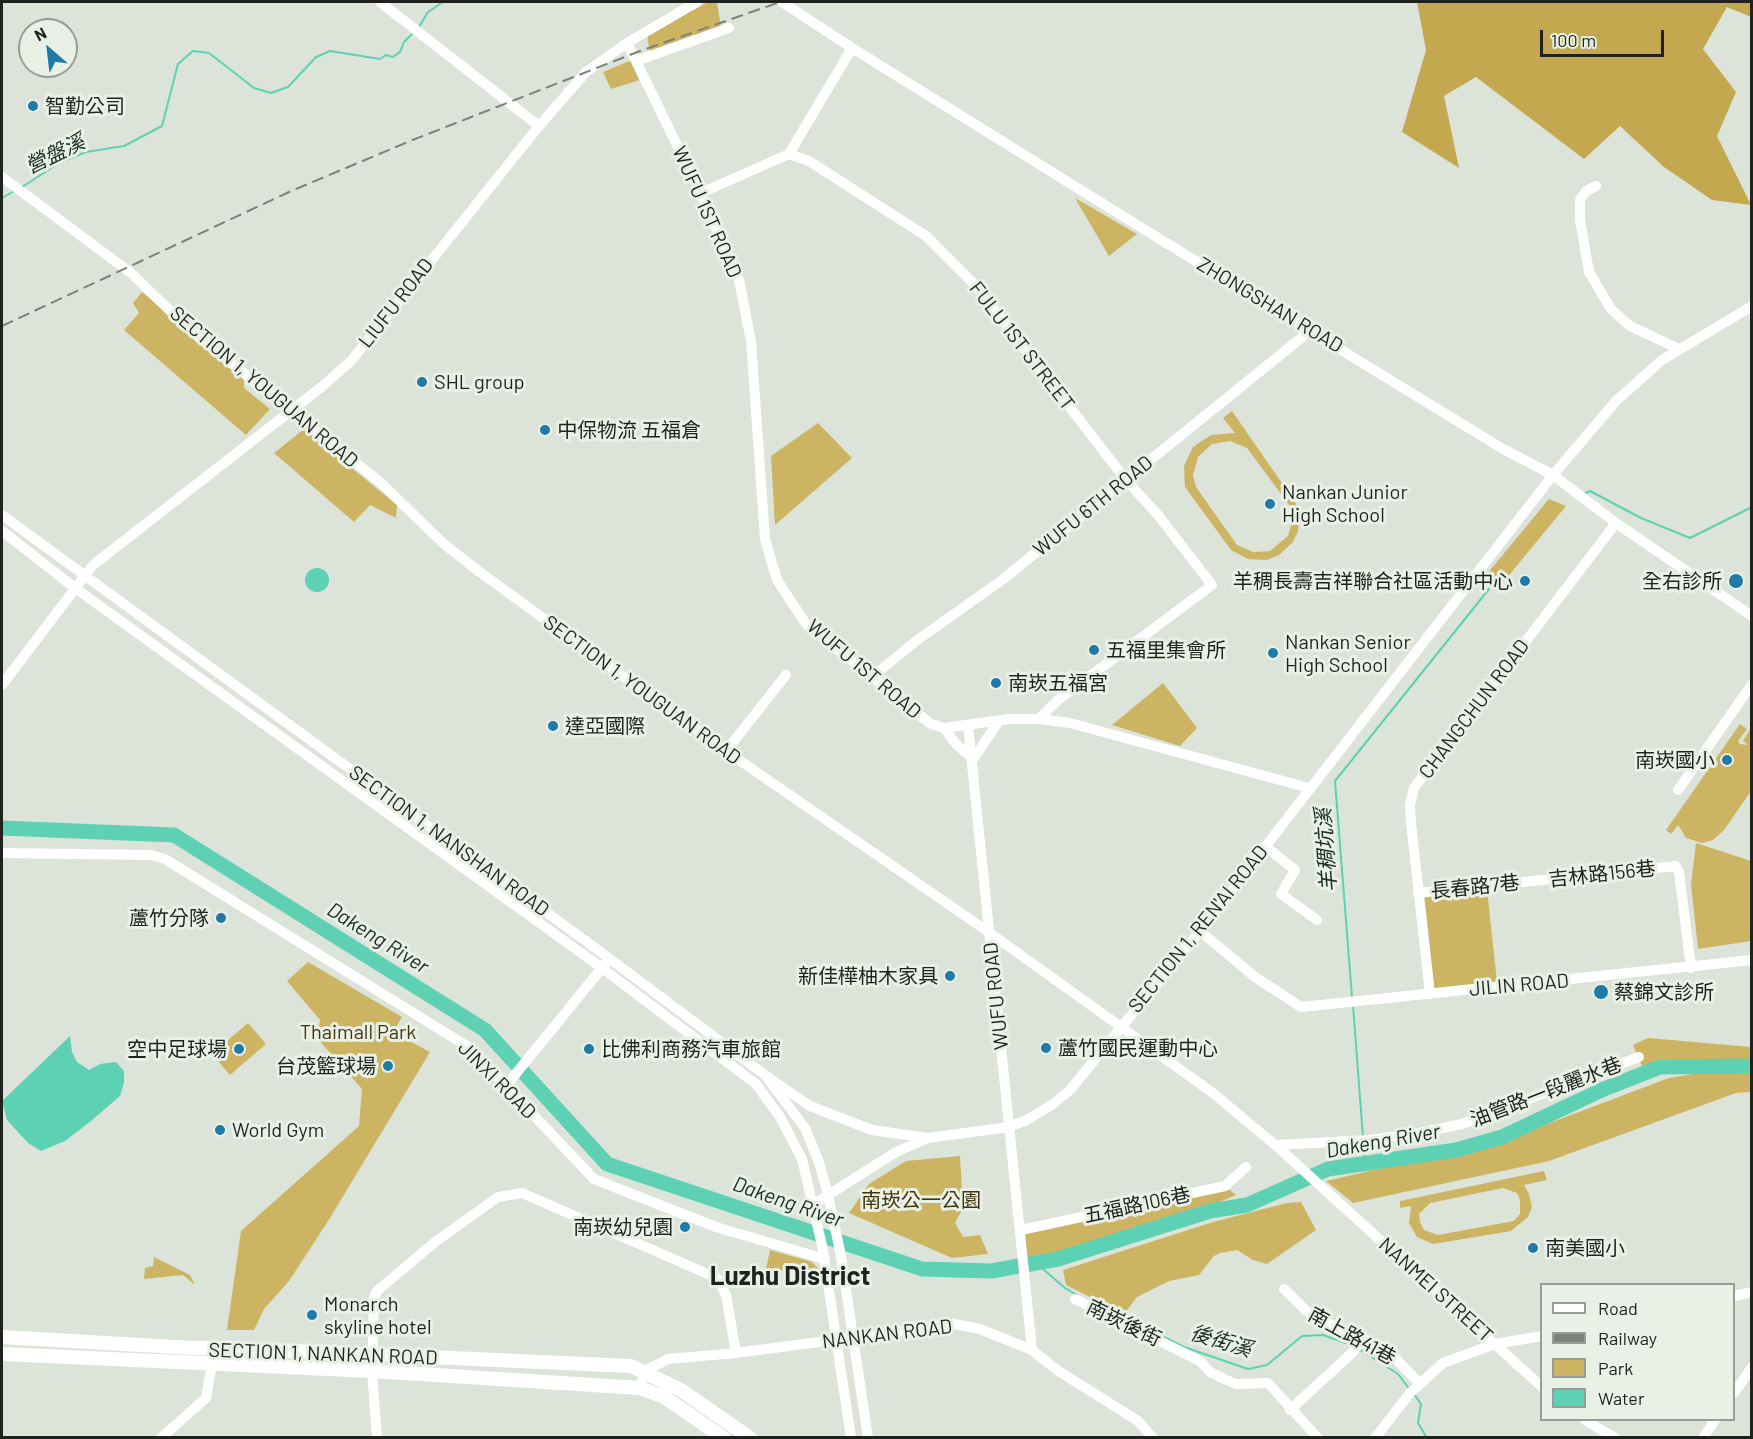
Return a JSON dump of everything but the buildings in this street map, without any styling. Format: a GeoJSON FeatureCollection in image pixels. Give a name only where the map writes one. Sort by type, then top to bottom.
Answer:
{"type":"FeatureCollection","features":[{"type":"Feature","properties":{"kind":"main road","name":"SECTION 1, NANKAN ROAD"},"geometry":{"type":"LineString","coordinates":[[2,1337],[373,1356],[631,1366],[681,1390],[750,1437]]}},
{"type":"Feature","properties":{"kind":"main road","name":"SECTION 1, NANKAN ROAD"},"geometry":{"type":"LineString","coordinates":[[2,1354],[372,1371],[640,1388],[664,1397],[724,1437]]}},
{"type":"Feature","properties":{"kind":"street"},"geometry":{"type":"LineString","coordinates":[[380,2],[539,126]]}},
{"type":"Feature","properties":{"kind":"street","name":"LIUFU ROAD"},"geometry":{"type":"LineString","coordinates":[[2,685],[93,565],[291,411],[351,361],[539,126],[586,72],[627,43],[697,2]]}},
{"type":"Feature","properties":{"kind":"street","name":"ZHONGSHAN ROAD"},"geometry":{"type":"LineString","coordinates":[[782,2],[852,48],[1503,449],[1553,475],[1616,523],[1752,616]]}},
{"type":"Feature","properties":{"kind":"street"},"geometry":{"type":"LineString","coordinates":[[636,60],[729,28]]}},
{"type":"Feature","properties":{"kind":"street","name":"WUFU 1ST ROAD"},"geometry":{"type":"LineString","coordinates":[[627,43],[701,193],[734,267],[744,299],[754,375],[763,527],[777,580],[806,624],[931,724],[944,728],[999,721],[1040,719],[1119,735],[1309,788]]}},
{"type":"Feature","properties":{"kind":"street"},"geometry":{"type":"LineString","coordinates":[[701,193],[789,154],[852,48]]}},
{"type":"Feature","properties":{"kind":"street","name":"FULU 1ST STREET"},"geometry":{"type":"LineString","coordinates":[[789,154],[809,162],[926,236],[953,260],[1020,340],[1126,480],[1158,515],[1212,585],[1058,700],[1040,719]]}},
{"type":"Feature","properties":{"kind":"street","name":"SECTION 1, YOUGUAN ROAD"},"geometry":{"type":"LineString","coordinates":[[3,178],[131,273],[191,331],[380,482],[419,522],[468,563],[726,751],[990,933],[1191,1076],[1278,1147]]}},
{"type":"Feature","properties":{"kind":"street"},"geometry":{"type":"LineString","coordinates":[[1596,186],[1586,191],[1580,200],[1580,220],[1589,272],[1611,309],[1630,326],[1679,349]]}},
{"type":"Feature","properties":{"kind":"street","name":"SECTION 1, REN'AI ROAD"},"geometry":{"type":"LineString","coordinates":[[765,1075],[810,1106],[872,1130],[928,1138],[1009,1127],[1027,1120],[1071,1090],[1200,931],[1553,475],[1629,387],[1679,349],[1752,306]]}},
{"type":"Feature","properties":{"kind":"street","name":"WUFU 6TH ROAD"},"geometry":{"type":"LineString","coordinates":[[872,677],[916,641],[1002,580],[1311,330]]}},
{"type":"Feature","properties":{"kind":"street","name":"SECTION 1, NANSHAN ROAD"},"geometry":{"type":"LineString","coordinates":[[2,515],[610,958],[765,1075],[804,1128],[819,1162],[834,1216],[852,1338]]}},
{"type":"Feature","properties":{"kind":"street","name":"CHANGCHUN ROAD"},"geometry":{"type":"LineString","coordinates":[[1430,994],[1411,823],[1410,805],[1414,788],[1616,523]]}},
{"type":"Feature","properties":{"kind":"street","name":"SECTION 1, NANSHAN ROAD"},"geometry":{"type":"LineString","coordinates":[[2,531],[75,588],[602,968],[756,1084],[780,1118],[802,1159],[824,1255]]}},
{"type":"Feature","properties":{"kind":"street"},"geometry":{"type":"LineString","coordinates":[[726,751],[786,675]]}},
{"type":"Feature","properties":{"kind":"street"},"geometry":{"type":"LineString","coordinates":[[1678,790],[1752,684]]}},
{"type":"Feature","properties":{"kind":"street"},"geometry":{"type":"LineString","coordinates":[[944,728],[972,760],[992,735],[999,721]]}},
{"type":"Feature","properties":{"kind":"street","name":"WUFU ROAD"},"geometry":{"type":"LineString","coordinates":[[969,725],[1032,1350]]}},
{"type":"Feature","properties":{"kind":"street"},"geometry":{"type":"LineString","coordinates":[[444,855],[452,843]]}},
{"type":"Feature","properties":{"kind":"street"},"geometry":{"type":"LineString","coordinates":[[1265,846],[1295,870],[1281,894],[1317,920]]}},
{"type":"Feature","properties":{"kind":"street","name":"JINXI ROAD"},"geometry":{"type":"LineString","coordinates":[[2,853],[151,855],[165,859],[470,1048],[594,1179],[716,1227],[824,1255]]}},
{"type":"Feature","properties":{"kind":"street","name":"吉林路156巷"},"geometry":{"type":"LineString","coordinates":[[1533,882],[1676,866],[1679,872],[1691,968]]}},
{"type":"Feature","properties":{"kind":"street","name":"長春路7巷"},"geometry":{"type":"LineString","coordinates":[[1418,893],[1533,882]]}},
{"type":"Feature","properties":{"kind":"street","name":"JILIN ROAD"},"geometry":{"type":"LineString","coordinates":[[1200,931],[1293,1004],[1310,1007],[1752,960]]}},
{"type":"Feature","properties":{"kind":"street"},"geometry":{"type":"LineString","coordinates":[[506,1087],[610,958]]}},
{"type":"Feature","properties":{"kind":"street","name":"油管路一段麗水巷"},"geometry":{"type":"LineString","coordinates":[[1278,1147],[1369,1140],[1462,1124],[1638,1057]]}},
{"type":"Feature","properties":{"kind":"street","name":"SECTION 1, REN'AI ROAD"},"geometry":{"type":"LineString","coordinates":[[814,1204],[896,1152],[928,1138]]}},
{"type":"Feature","properties":{"kind":"street","name":"NANMEI STREET"},"geometry":{"type":"LineString","coordinates":[[1278,1147],[1540,1385]]}},
{"type":"Feature","properties":{"kind":"street","name":"五福路106巷"},"geometry":{"type":"LineString","coordinates":[[1021,1230],[1225,1186],[1246,1167]]}},
{"type":"Feature","properties":{"kind":"street"},"geometry":{"type":"LineString","coordinates":[[377,1437],[372,1371],[373,1301],[377,1291],[435,1242],[498,1197],[522,1192],[717,1278],[726,1295],[736,1353]]}},
{"type":"Feature","properties":{"kind":"street"},"geometry":{"type":"LineString","coordinates":[[824,1255],[851,1437]]}},
{"type":"Feature","properties":{"kind":"street","name":"南上路41巷"},"geometry":{"type":"LineString","coordinates":[[1284,1289],[1290,1297],[1320,1322],[1362,1340],[1395,1358],[1415,1388]]}},
{"type":"Feature","properties":{"kind":"street"},"geometry":{"type":"LineString","coordinates":[[1735,1296],[1752,1292]]}},
{"type":"Feature","properties":{"kind":"street","name":"南崁後街"},"geometry":{"type":"LineString","coordinates":[[1075,1299],[1200,1361],[1210,1372],[1236,1384],[1268,1383],[1290,1410],[1318,1437]]}},
{"type":"Feature","properties":{"kind":"street","name":"NANKAN ROAD"},"geometry":{"type":"LineString","coordinates":[[645,1371],[668,1359],[736,1353],[954,1324],[980,1329],[1032,1350],[1057,1370],[1138,1421],[1153,1437]]}},
{"type":"Feature","properties":{"kind":"street"},"geometry":{"type":"LineString","coordinates":[[1375,1437],[1415,1388],[1443,1363],[1495,1344],[1540,1336]]}},
{"type":"Feature","properties":{"kind":"street"},"geometry":{"type":"LineString","coordinates":[[852,1338],[868,1437]]}},
{"type":"Feature","properties":{"kind":"street"},"geometry":{"type":"LineString","coordinates":[[1290,1410],[1354,1351],[1362,1340]]}},
{"type":"Feature","properties":{"kind":"street"},"geometry":{"type":"LineString","coordinates":[[161,1437],[206,1398],[212,1364]]}},
{"type":"Feature","properties":{"kind":"street"},"geometry":{"type":"LineString","coordinates":[[1735,1392],[1752,1367]]}},
{"type":"Feature","properties":{"kind":"street"},"geometry":{"type":"LineString","coordinates":[[640,1388],[645,1371]]}},
{"type":"Feature","properties":{"kind":"street"},"geometry":{"type":"LineString","coordinates":[[1702,1437],[1714,1421]]}},
{"type":"Feature","properties":{"kind":"street"},"geometry":{"type":"LineString","coordinates":[[1601,1424],[1615,1437]]}},
{"type":"Feature","properties":{"kind":"green space"},"geometry":{"type":"Polygon","coordinates":[[[708,2],[717,2],[721,27],[650,52],[647,35],[708,2]]]}},
{"type":"Feature","properties":{"kind":"green space"},"geometry":{"type":"Polygon","coordinates":[[[632,60],[640,80],[611,89],[603,72],[632,60]]]}},
{"type":"Feature","properties":{"kind":"green space"},"geometry":{"type":"Polygon","coordinates":[[[1075,198],[1137,234],[1109,256],[1075,198]]]}},
{"type":"Feature","properties":{"kind":"green space"},"geometry":{"type":"Polygon","coordinates":[[[142,292],[244,379],[244,388],[270,409],[246,435],[124,330],[139,313],[133,303],[142,292]]]}},
{"type":"Feature","properties":{"kind":"green space"},"geometry":{"type":"Polygon","coordinates":[[[1232,411],[1295,502],[1299,512],[1298,531],[1293,542],[1279,555],[1267,560],[1248,559],[1231,550],[1185,487],[1184,466],[1193,447],[1211,435],[1235,433],[1223,418],[1232,411]],[[1230,441],[1212,444],[1198,457],[1193,475],[1196,487],[1237,545],[1253,552],[1270,551],[1288,536],[1293,518],[1290,506],[1247,448],[1230,441]]]}},
{"type":"Feature","properties":{"kind":"green space"},"geometry":{"type":"Polygon","coordinates":[[[818,423],[852,458],[775,525],[771,456],[818,423]]]}},
{"type":"Feature","properties":{"kind":"green space"},"geometry":{"type":"Polygon","coordinates":[[[304,429],[397,505],[396,518],[370,505],[354,522],[274,453],[304,429]]]}},
{"type":"Feature","properties":{"kind":"green space"},"geometry":{"type":"Polygon","coordinates":[[[1549,499],[1566,506],[1496,591],[1482,580],[1549,499]]]}},
{"type":"Feature","properties":{"kind":"green space"},"geometry":{"type":"Polygon","coordinates":[[[1163,683],[1197,728],[1180,746],[1112,725],[1163,683]]]}},
{"type":"Feature","properties":{"kind":"green space"},"geometry":{"type":"Polygon","coordinates":[[[1740,724],[1747,729],[1738,741],[1740,744],[1748,745],[1743,741],[1751,728],[1751,791],[1724,830],[1713,840],[1702,843],[1686,838],[1678,825],[1671,834],[1666,830],[1740,724]]]}},
{"type":"Feature","properties":{"kind":"green space"},"geometry":{"type":"Polygon","coordinates":[[[1696,843],[1751,861],[1751,941],[1698,949],[1691,884],[1696,843]]]}},
{"type":"Feature","properties":{"kind":"green space"},"geometry":{"type":"Polygon","coordinates":[[[1487,889],[1497,982],[1432,989],[1422,896],[1487,889]]]}},
{"type":"Feature","properties":{"kind":"green space","name":"Thaimall Park"},"geometry":{"type":"Polygon","coordinates":[[[308,962],[402,1017],[393,1032],[430,1052],[330,1218],[289,1281],[264,1309],[254,1330],[227,1330],[241,1231],[359,1126],[362,1089],[317,1038],[320,1020],[287,981],[308,962]]]}},
{"type":"Feature","properties":{"kind":"green space","name":"空中足球場"},"geometry":{"type":"Polygon","coordinates":[[[248,1023],[266,1044],[230,1075],[212,1054],[248,1023]]]}},
{"type":"Feature","properties":{"kind":"green space"},"geometry":{"type":"Polygon","coordinates":[[[1648,1038],[1751,1047],[1751,1060],[1663,1060],[1642,1066],[1633,1045],[1648,1038]]]}},
{"type":"Feature","properties":{"kind":"green space"},"geometry":{"type":"Polygon","coordinates":[[[1716,1070],[1751,1071],[1751,1092],[1736,1093],[1549,1161],[1353,1203],[1326,1181],[1507,1139],[1669,1078],[1716,1070]]]}},
{"type":"Feature","properties":{"kind":"green space","name":"南崁公一公園"},"geometry":{"type":"Polygon","coordinates":[[[960,1156],[963,1208],[955,1223],[963,1237],[980,1235],[988,1254],[952,1258],[849,1213],[869,1184],[906,1161],[960,1156]]]}},
{"type":"Feature","properties":{"kind":"green space"},"geometry":{"type":"Polygon","coordinates":[[[1544,1171],[1547,1180],[1524,1185],[1532,1207],[1528,1217],[1511,1231],[1433,1244],[1417,1237],[1409,1223],[1411,1206],[1400,1208],[1400,1201],[1544,1171]],[[1503,1188],[1430,1203],[1419,1214],[1420,1222],[1424,1230],[1438,1235],[1514,1221],[1520,1214],[1520,1200],[1517,1193],[1503,1188]]]}},
{"type":"Feature","properties":{"kind":"green space"},"geometry":{"type":"Polygon","coordinates":[[[1225,1186],[1236,1195],[1159,1228],[1068,1250],[1052,1258],[1024,1265],[1021,1230],[1225,1186]]]}},
{"type":"Feature","properties":{"kind":"green space"},"geometry":{"type":"Polygon","coordinates":[[[1301,1202],[1316,1230],[1267,1264],[1253,1260],[1237,1250],[1220,1253],[1214,1256],[1199,1275],[1169,1281],[1137,1297],[1124,1314],[1066,1285],[1063,1270],[1213,1222],[1287,1203],[1301,1202]]]}},
{"type":"Feature","properties":{"kind":"green space"},"geometry":{"type":"Polygon","coordinates":[[[770,1250],[812,1262],[819,1269],[819,1273],[766,1269],[770,1250]]]}},
{"type":"Feature","properties":{"kind":"green space"},"geometry":{"type":"Polygon","coordinates":[[[154,1257],[190,1275],[195,1285],[183,1275],[144,1279],[145,1268],[153,1266],[154,1257]]]}},
{"type":"Feature","properties":{"kind":"shaded area"},"geometry":{"type":"Polygon","coordinates":[[[1417,2],[1751,2],[1751,17],[1727,7],[1703,49],[1736,92],[1717,136],[1751,205],[1712,200],[1664,167],[1620,126],[1584,159],[1476,77],[1444,96],[1459,168],[1402,132],[1426,50],[1417,2]]]}},
{"type":"Feature","properties":{"kind":"water"},"geometry":{"type":"Polygon","coordinates":[[[317,568],[325,572],[329,580],[325,588],[317,592],[309,588],[305,580],[309,572],[317,568]]]}},
{"type":"Feature","properties":{"kind":"water"},"geometry":{"type":"Polygon","coordinates":[[[70,1036],[72,1052],[77,1062],[89,1070],[100,1064],[116,1062],[124,1071],[124,1083],[120,1096],[91,1121],[65,1141],[41,1151],[28,1143],[7,1120],[2,1101],[70,1036]]]}},
{"type":"Feature","properties":{"kind":"waterway","name":"營盤溪"},"geometry":{"type":"LineString","coordinates":[[419,27],[428,12],[443,2]]}},
{"type":"Feature","properties":{"kind":"waterway","name":"營盤溪"},"geometry":{"type":"LineString","coordinates":[[22,187],[59,163],[86,152],[124,146],[162,126],[178,64],[193,51],[209,53],[254,88],[271,93],[288,87],[316,57],[330,51],[380,59],[386,55],[393,57],[400,52],[404,42],[413,33]]}},
{"type":"Feature","properties":{"kind":"waterway","name":"營盤溪"},"geometry":{"type":"LineString","coordinates":[[2,198],[14,191]]}},
{"type":"Feature","properties":{"kind":"waterway","name":"羊稠坑溪"},"geometry":{"type":"LineString","coordinates":[[1584,494],[1590,491],[1641,518],[1690,538],[1752,507]]}},
{"type":"Feature","properties":{"kind":"waterway","name":"羊稠坑溪"},"geometry":{"type":"LineString","coordinates":[[1352,997],[1335,781],[1489,589]]}},
{"type":"Feature","properties":{"kind":"waterway","name":"Dakeng River"},"geometry":{"type":"LineString","coordinates":[[2,828],[174,835],[485,1030],[607,1164],[922,1269],[991,1271],[1058,1259],[1210,1211],[1247,1205],[1328,1169],[1456,1150],[1502,1137],[1604,1089],[1660,1067],[1752,1066]]}},
{"type":"Feature","properties":{"kind":"waterway","name":"羊稠坑溪"},"geometry":{"type":"LineString","coordinates":[[1353,1005],[1363,1137]]}},
{"type":"Feature","properties":{"kind":"waterway","name":"羊稠坑溪"},"geometry":{"type":"LineString","coordinates":[[1363,1143],[1365,1162]]}},
{"type":"Feature","properties":{"kind":"waterway","name":"後街溪"},"geometry":{"type":"LineString","coordinates":[[1036,1263],[1065,1288],[1077,1295]]}},
{"type":"Feature","properties":{"kind":"waterway","name":"後街溪"},"geometry":{"type":"LineString","coordinates":[[1152,1331],[1184,1347],[1248,1369],[1267,1365],[1302,1336],[1323,1335],[1354,1346]]}},
{"type":"Feature","properties":{"kind":"waterway","name":"後街溪"},"geometry":{"type":"LineString","coordinates":[[1359,1349],[1398,1374],[1410,1390]]}},
{"type":"Feature","properties":{"kind":"waterway","name":"後街溪"},"geometry":{"type":"LineString","coordinates":[[1414,1394],[1421,1404],[1418,1423],[1427,1438]]}},
{"type":"Feature","properties":{"kind":"railway"},"geometry":{"type":"LineString","coordinates":[[2,326],[289,192],[410,141],[640,51],[780,2]]}},
{"type":"Feature","properties":{"kind":"place","name":"智勤公司"},"geometry":{"type":"Point","coordinates":[33,106]}},
{"type":"Feature","properties":{"kind":"place","name":"SHL group"},"geometry":{"type":"Point","coordinates":[422,382]}},
{"type":"Feature","properties":{"kind":"place","name":"中保物流 五福倉"},"geometry":{"type":"Point","coordinates":[545,430]}},
{"type":"Feature","properties":{"kind":"place","name":"Nankan Junior High School"},"geometry":{"type":"Point","coordinates":[1270,504]}},
{"type":"Feature","properties":{"kind":"place","name":"羊稠長壽吉祥聯合社區活動中心"},"geometry":{"type":"Point","coordinates":[1525,581]}},
{"type":"Feature","properties":{"kind":"place","name":"全右診所"},"geometry":{"type":"Point","coordinates":[1736,581]}},
{"type":"Feature","properties":{"kind":"place","name":"五福里集會所"},"geometry":{"type":"Point","coordinates":[1094,650]}},
{"type":"Feature","properties":{"kind":"place","name":"Nankan Senior High School"},"geometry":{"type":"Point","coordinates":[1273,653]}},
{"type":"Feature","properties":{"kind":"place","name":"南崁五福宮"},"geometry":{"type":"Point","coordinates":[996,683]}},
{"type":"Feature","properties":{"kind":"place","name":"達亞國際"},"geometry":{"type":"Point","coordinates":[553,726]}},
{"type":"Feature","properties":{"kind":"place","name":"南崁國小"},"geometry":{"type":"Point","coordinates":[1727,760]}},
{"type":"Feature","properties":{"kind":"place","name":"蘆竹分隊"},"geometry":{"type":"Point","coordinates":[221,918]}},
{"type":"Feature","properties":{"kind":"place","name":"新佳樺柚木家具"},"geometry":{"type":"Point","coordinates":[950,976]}},
{"type":"Feature","properties":{"kind":"place","name":"蔡錦文診所"},"geometry":{"type":"Point","coordinates":[1601,992]}},
{"type":"Feature","properties":{"kind":"place","name":"蘆竹國民運動中心"},"geometry":{"type":"Point","coordinates":[1046,1048]}},
{"type":"Feature","properties":{"kind":"place","name":"空中足球場"},"geometry":{"type":"Point","coordinates":[239,1049]}},
{"type":"Feature","properties":{"kind":"place","name":"比佛利商務汽車旅館"},"geometry":{"type":"Point","coordinates":[589,1049]}},
{"type":"Feature","properties":{"kind":"place","name":"台茂籃球場"},"geometry":{"type":"Point","coordinates":[388,1066]}},
{"type":"Feature","properties":{"kind":"place","name":"World Gym"},"geometry":{"type":"Point","coordinates":[220,1130]}},
{"type":"Feature","properties":{"kind":"place","name":"南崁幼兒園"},"geometry":{"type":"Point","coordinates":[685,1227]}},
{"type":"Feature","properties":{"kind":"place","name":"南美國小"},"geometry":{"type":"Point","coordinates":[1533,1248]}},
{"type":"Feature","properties":{"kind":"place","name":"Monarch skyline hotel"},"geometry":{"type":"Point","coordinates":[312,1315]}},
{"type":"Feature","properties":{"kind":"district","name":"Luzhu District"},"geometry":{"type":"Point","coordinates":[790,1276]}}]}
